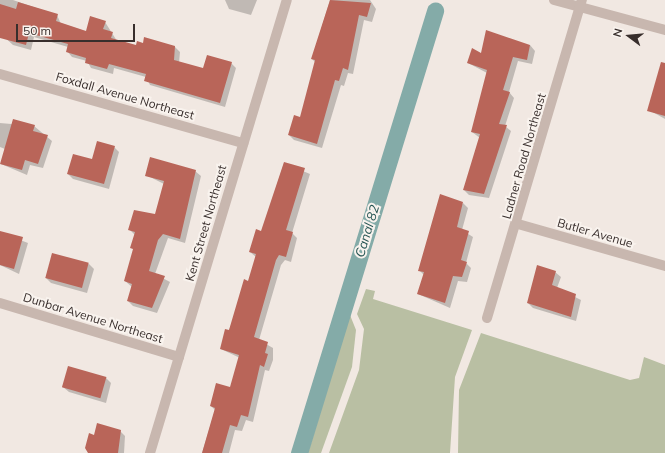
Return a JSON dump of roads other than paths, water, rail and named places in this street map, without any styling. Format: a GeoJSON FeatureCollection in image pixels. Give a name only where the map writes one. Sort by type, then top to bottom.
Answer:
{"type":"FeatureCollection","features":[{"type":"Feature","properties":{"kind":"street","name":"Kent Street Northeast"},"geometry":{"type":"LineString","coordinates":[[150,453],[287,0]]}},
{"type":"Feature","properties":{"kind":"street"},"geometry":{"type":"LineString","coordinates":[[554,0],[581,4],[665,30]]}},
{"type":"Feature","properties":{"kind":"street","name":"Ladner Road Northeast"},"geometry":{"type":"LineString","coordinates":[[487,318],[518,224],[581,4]]}},
{"type":"Feature","properties":{"kind":"street","name":"Foxdall Avenue Northeast"},"geometry":{"type":"LineString","coordinates":[[0,74],[243,143]]}},
{"type":"Feature","properties":{"kind":"street","name":"Butler Avenue"},"geometry":{"type":"LineString","coordinates":[[518,224],[665,266]]}},
{"type":"Feature","properties":{"kind":"street","name":"Dunbar Avenue Northeast"},"geometry":{"type":"LineString","coordinates":[[0,303],[179,358]]}},
{"type":"Feature","properties":{"kind":"waterway","name":"Canal 82"},"geometry":{"type":"LineString","coordinates":[[299,453],[435,10]]}}]}
